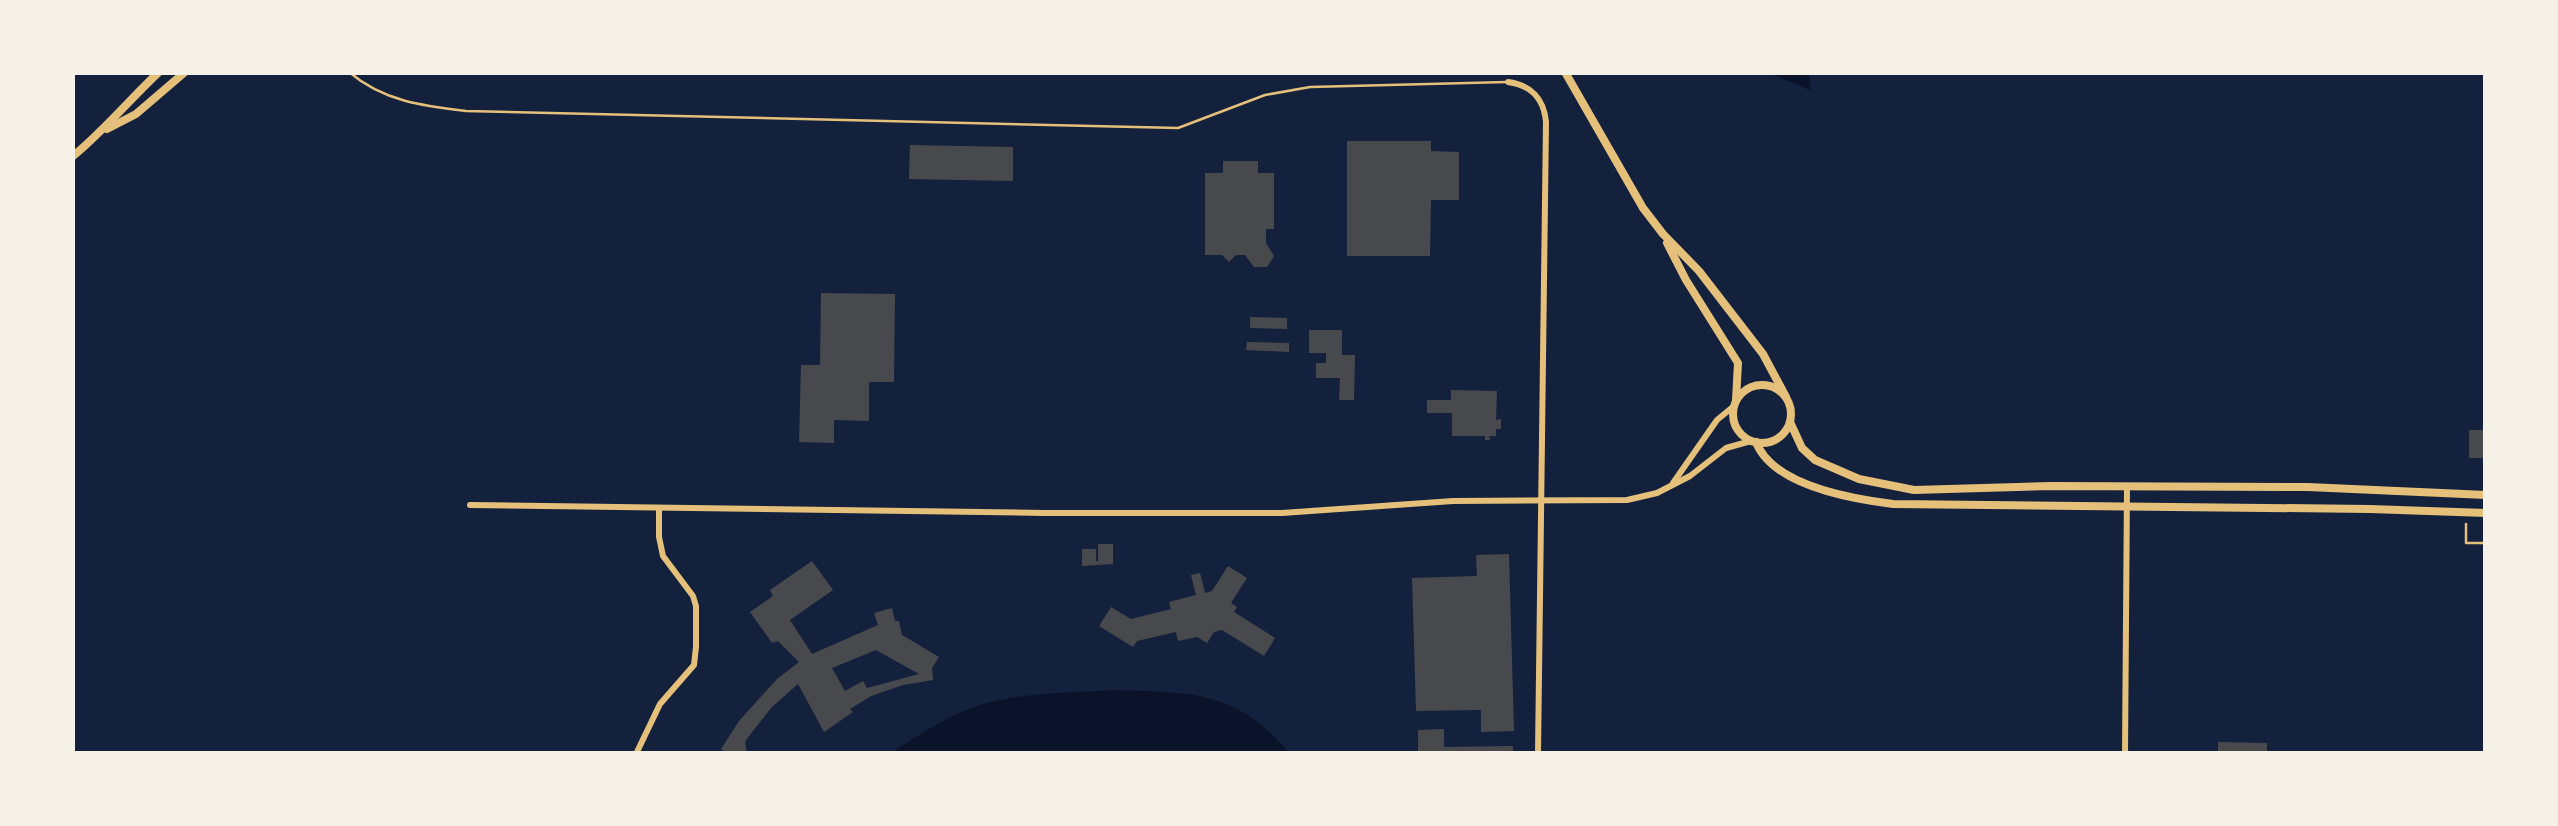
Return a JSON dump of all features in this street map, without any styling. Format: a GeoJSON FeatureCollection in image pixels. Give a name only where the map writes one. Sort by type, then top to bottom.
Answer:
{"type":"FeatureCollection","features":[{"type":"Feature","properties":{"kind":"street"},"geometry":{"type":"LineString","coordinates":[[72,157],[103,131],[159,72]]}},
{"type":"Feature","properties":{"kind":"street"},"geometry":{"type":"LineString","coordinates":[[103,131],[136,114],[185,72]]}},
{"type":"Feature","properties":{"kind":"street"},"geometry":{"type":"LineString","coordinates":[[1565,72],[1605,146],[1663,234],[1686,280],[1738,363],[1738,430],[1790,475],[1822,490],[1860,500],[1930,506],[2486,513]]}},
{"type":"Feature","properties":{"kind":"street"},"geometry":{"type":"LineString","coordinates":[[1508,82],[1532,91],[1545,114],[1538,754]]}},
{"type":"Feature","properties":{"kind":"street"},"geometry":{"type":"LineString","coordinates":[[1663,234],[1699,271],[1763,354],[1790,404],[1790,422],[1802,448],[1815,460],[1859,479],[1892,488],[1948,490],[2308,487],[2486,495]]}},
{"type":"Feature","properties":{"kind":"street"},"geometry":{"type":"LineString","coordinates":[[1670,486],[1717,420],[1750,387],[1760,384],[1779,390],[1786,397]]}},
{"type":"Feature","properties":{"kind":"street"},"geometry":{"type":"LineString","coordinates":[[470,505],[1282,513],[1453,500],[1627,500],[1657,493],[1690,476],[1726,448],[1773,441],[1790,422]]}},
{"type":"Feature","properties":{"kind":"street"},"geometry":{"type":"LineString","coordinates":[[2125,754],[2127,487]]}},
{"type":"Feature","properties":{"kind":"street"},"geometry":{"type":"LineString","coordinates":[[636,754],[660,704],[694,665],[696,647],[696,606],[693,596],[663,556],[658,538],[659,508]]}},
{"type":"Feature","properties":{"kind":"lane"},"geometry":{"type":"LineString","coordinates":[[349,72],[384,94],[418,106],[466,110],[1178,128],[1266,95],[1310,86],[1508,82]]}},
{"type":"Feature","properties":{"kind":"path"},"geometry":{"type":"LineString","coordinates":[[2466,519],[2466,543],[2486,543]]}},
{"type":"Feature","properties":{"kind":"water"},"geometry":{"type":"Polygon","coordinates":[[[1768,73],[1809,73],[1811,91],[1805,88],[1768,73]]]}},
{"type":"Feature","properties":{"kind":"water"},"geometry":{"type":"Polygon","coordinates":[[[1114,690],[1189,694],[1231,706],[1269,732],[1289,753],[891,753],[941,722],[977,706],[1035,695],[1114,690]]]}},
{"type":"Feature","properties":{"kind":"building"},"geometry":{"type":"Polygon","coordinates":[[[1347,141],[1431,141],[1431,151],[1459,152],[1459,200],[1431,200],[1430,256],[1347,256],[1347,141]]]}},
{"type":"Feature","properties":{"kind":"building"},"geometry":{"type":"Polygon","coordinates":[[[910,145],[1013,147],[1013,181],[909,179],[910,145]]]}},
{"type":"Feature","properties":{"kind":"building"},"geometry":{"type":"Polygon","coordinates":[[[1223,161],[1258,161],[1258,173],[1274,173],[1274,229],[1266,229],[1266,243],[1274,256],[1267,267],[1254,267],[1245,255],[1236,255],[1229,262],[1222,255],[1205,255],[1205,173],[1223,173],[1223,161]]]}},
{"type":"Feature","properties":{"kind":"building"},"geometry":{"type":"Polygon","coordinates":[[[821,293],[895,294],[894,382],[869,382],[869,421],[834,420],[834,443],[799,442],[801,365],[820,365],[821,293]]]}},
{"type":"Feature","properties":{"kind":"building"},"geometry":{"type":"Polygon","coordinates":[[[1250,317],[1287,318],[1287,329],[1250,328],[1250,317]]]}},
{"type":"Feature","properties":{"kind":"building"},"geometry":{"type":"Polygon","coordinates":[[[1309,330],[1342,330],[1342,355],[1355,355],[1354,400],[1339,400],[1340,378],[1316,378],[1316,363],[1326,363],[1326,353],[1309,353],[1309,330]]]}},
{"type":"Feature","properties":{"kind":"building"},"geometry":{"type":"Polygon","coordinates":[[[1247,342],[1289,343],[1289,352],[1246,350],[1247,342]]]}},
{"type":"Feature","properties":{"kind":"building"},"geometry":{"type":"Polygon","coordinates":[[[1451,390],[1497,391],[1496,420],[1501,419],[1501,429],[1496,429],[1496,436],[1485,440],[1485,436],[1452,436],[1452,413],[1427,413],[1427,400],[1451,400],[1451,390]]]}},
{"type":"Feature","properties":{"kind":"building"},"geometry":{"type":"Polygon","coordinates":[[[2469,430],[2486,430],[2486,458],[2469,458],[2469,430]]]}},
{"type":"Feature","properties":{"kind":"building"},"geometry":{"type":"Polygon","coordinates":[[[1098,544],[1113,544],[1113,564],[1082,566],[1082,549],[1096,549],[1098,561],[1098,544]]]}},
{"type":"Feature","properties":{"kind":"building"},"geometry":{"type":"Polygon","coordinates":[[[1509,554],[1514,731],[1481,732],[1481,710],[1416,711],[1412,578],[1477,576],[1476,555],[1509,554]]]}},
{"type":"Feature","properties":{"kind":"building"},"geometry":{"type":"Polygon","coordinates":[[[812,561],[833,590],[790,620],[812,654],[878,625],[874,613],[892,608],[902,635],[939,657],[932,668],[933,680],[871,696],[824,732],[798,684],[752,732],[745,742],[747,754],[728,754],[721,749],[739,721],[777,679],[799,662],[778,641],[772,643],[750,612],[773,596],[770,590],[812,561]],[[876,650],[832,668],[845,691],[863,681],[867,688],[919,674],[876,650]]]}},
{"type":"Feature","properties":{"kind":"building"},"geometry":{"type":"Polygon","coordinates":[[[1228,566],[1247,578],[1231,603],[1237,607],[1234,612],[1275,638],[1264,656],[1222,630],[1214,632],[1207,643],[1197,637],[1178,641],[1176,632],[1137,641],[1133,647],[1099,626],[1111,607],[1131,619],[1171,609],[1169,602],[1196,595],[1191,575],[1200,573],[1205,593],[1212,591],[1228,566]]]}},
{"type":"Feature","properties":{"kind":"building"},"geometry":{"type":"Polygon","coordinates":[[[1444,729],[1444,747],[1513,746],[1513,754],[1418,754],[1418,730],[1444,729]]]}},
{"type":"Feature","properties":{"kind":"building"},"geometry":{"type":"Polygon","coordinates":[[[2218,742],[2267,743],[2267,754],[2218,754],[2218,742]]]}}]}
